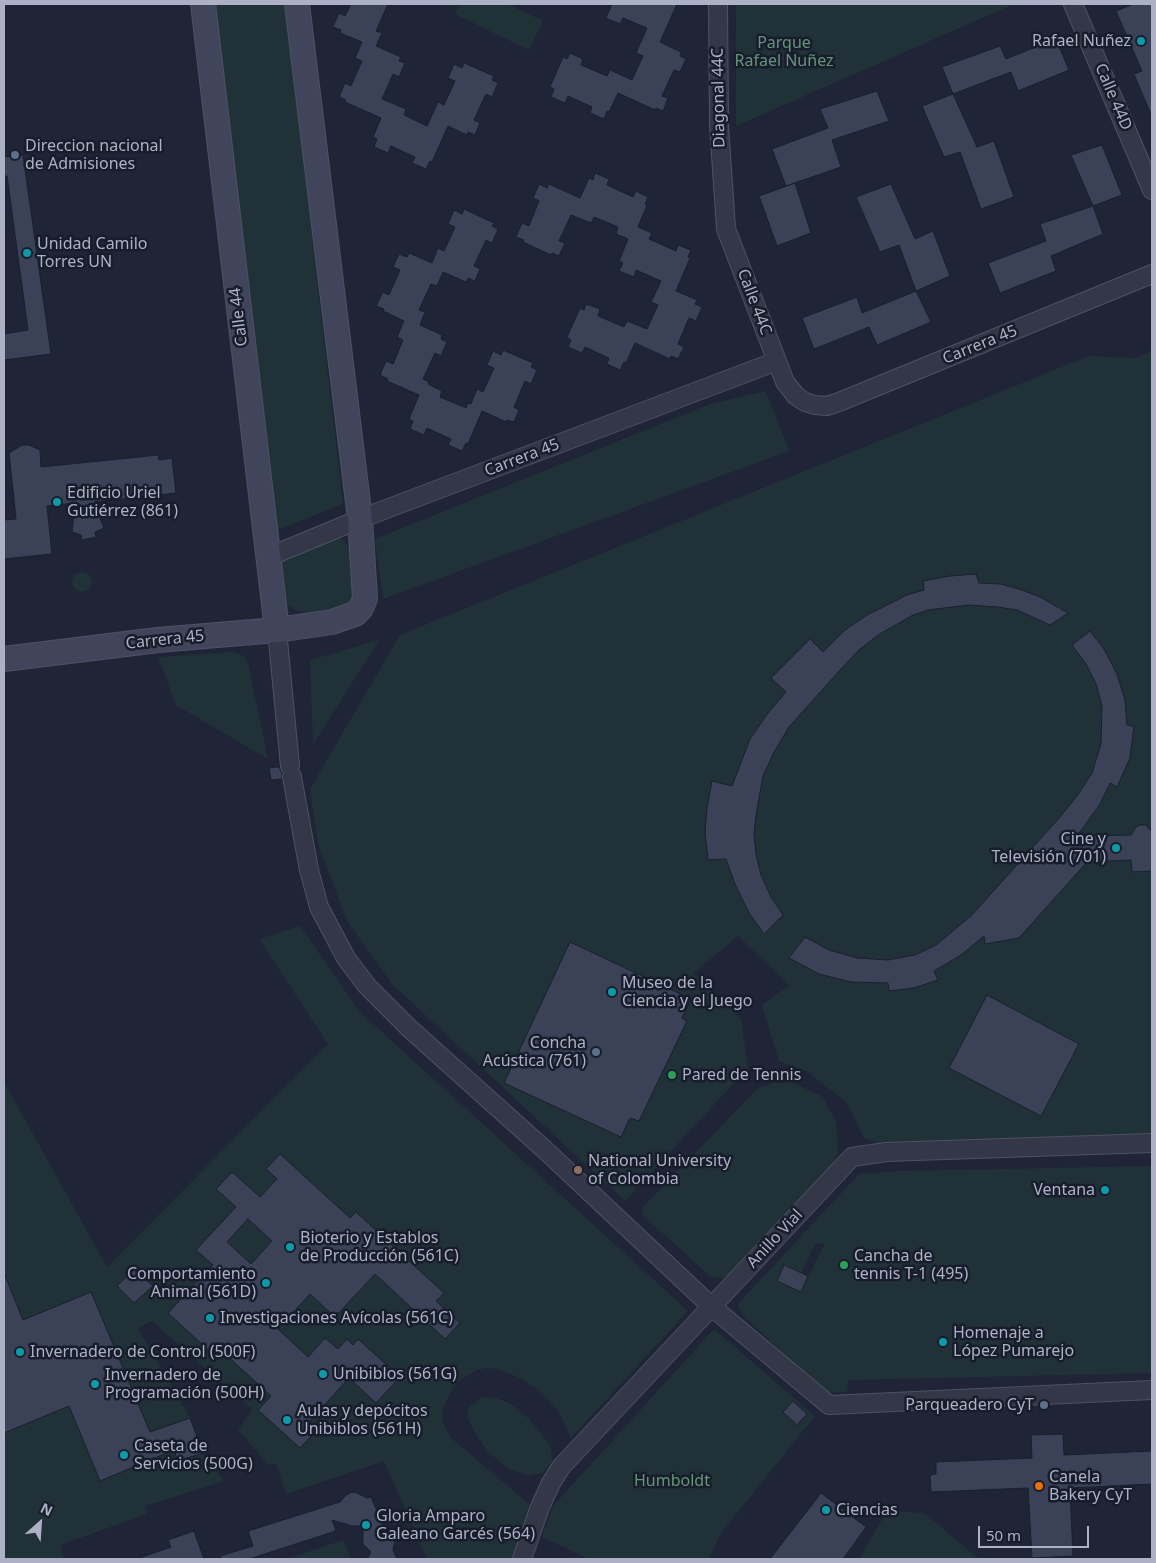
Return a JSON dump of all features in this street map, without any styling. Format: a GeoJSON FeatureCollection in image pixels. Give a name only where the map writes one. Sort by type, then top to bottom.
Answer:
{"type":"FeatureCollection","features":[{"type":"Feature","properties":{"kind":"street","name":"Calle 44"},"geometry":{"type":"LineString","coordinates":[[203,4],[277,630]]}},
{"type":"Feature","properties":{"kind":"street"},"geometry":{"type":"LineString","coordinates":[[297,4],[360,519]]}},
{"type":"Feature","properties":{"kind":"street","name":"Diagonal 44C"},"geometry":{"type":"LineString","coordinates":[[718,4],[719,125],[722,193]]}},
{"type":"Feature","properties":{"kind":"street","name":"Calle 44D"},"geometry":{"type":"LineString","coordinates":[[1073,4],[1152,190]]}},
{"type":"Feature","properties":{"kind":"street","name":"Calle 44C"},"geometry":{"type":"LineString","coordinates":[[722,193],[726,229],[777,361],[790,390],[805,402]]}},
{"type":"Feature","properties":{"kind":"street","name":"Carrera 45"},"geometry":{"type":"LineString","coordinates":[[805,402],[827,406],[840,402],[1152,274]]}},
{"type":"Feature","properties":{"kind":"street","name":"Carrera 45"},"geometry":{"type":"LineString","coordinates":[[268,557],[360,519],[777,361]]}},
{"type":"Feature","properties":{"kind":"street","name":"Carrera 45"},"geometry":{"type":"LineString","coordinates":[[4,660],[158,640],[277,630],[332,622],[355,614],[361,608],[365,598],[360,519]]}},
{"type":"Feature","properties":{"kind":"street"},"geometry":{"type":"LineString","coordinates":[[277,630],[291,772],[309,870],[319,907],[346,958],[367,986],[409,1028],[544,1149],[712,1307],[829,1405],[1152,1390]]}},
{"type":"Feature","properties":{"kind":"street","name":"Anillo Vial"},"geometry":{"type":"LineString","coordinates":[[522,1559],[540,1506],[561,1467],[852,1157],[886,1152],[1152,1143]]}},
{"type":"Feature","properties":{"kind":"green space"},"geometry":{"type":"Polygon","coordinates":[[[210,4],[285,4],[343,504],[275,531],[210,4]]]}},
{"type":"Feature","properties":{"kind":"green space"},"geometry":{"type":"Polygon","coordinates":[[[460,4],[508,4],[543,21],[529,50],[455,14],[460,4]]]}},
{"type":"Feature","properties":{"kind":"green space","name":"Parque Rafael Nuñez"},"geometry":{"type":"Polygon","coordinates":[[[736,4],[1014,4],[736,126],[736,4]]]}},
{"type":"Feature","properties":{"kind":"green space"},"geometry":{"type":"Polygon","coordinates":[[[1152,348],[1152,832],[1149,826],[1142,824],[1136,827],[1132,835],[1075,836],[1131,860],[1132,872],[1152,871],[1152,1134],[885,1145],[864,1138],[847,1103],[808,1072],[779,1061],[762,1005],[789,985],[738,936],[693,973],[741,1019],[748,1068],[625,1201],[392,984],[347,921],[318,844],[310,789],[400,635],[1089,356],[1135,358],[1147,354],[1152,348]],[[570,943],[504,1083],[621,1137],[630,1118],[639,1121],[687,1022],[682,1018],[691,999],[570,943]],[[987,995],[949,1068],[991,1090],[987,995]],[[1034,1020],[996,1092],[1041,1116],[1079,1044],[1034,1020]]]}},
{"type":"Feature","properties":{"kind":"green space"},"geometry":{"type":"Polygon","coordinates":[[[766,391],[789,451],[383,599],[375,539],[710,404],[766,391]]]}},
{"type":"Feature","properties":{"kind":"green space"},"geometry":{"type":"Polygon","coordinates":[[[335,537],[342,539],[349,548],[352,596],[350,605],[342,610],[309,613],[295,610],[284,601],[275,562],[335,537]]]}},
{"type":"Feature","properties":{"kind":"green space"},"geometry":{"type":"Polygon","coordinates":[[[82,572],[89,575],[92,582],[89,589],[82,592],[75,589],[72,582],[75,575],[82,572]]]}},
{"type":"Feature","properties":{"kind":"green space"},"geometry":{"type":"Polygon","coordinates":[[[379,640],[313,745],[310,660],[379,640]]]}},
{"type":"Feature","properties":{"kind":"green space"},"geometry":{"type":"Polygon","coordinates":[[[234,652],[244,656],[248,663],[268,759],[176,705],[158,657],[234,652]]]}},
{"type":"Feature","properties":{"kind":"green space"},"geometry":{"type":"Polygon","coordinates":[[[300,926],[360,1012],[688,1311],[571,1438],[560,1414],[550,1401],[537,1389],[520,1378],[497,1369],[486,1368],[477,1370],[460,1380],[453,1388],[444,1406],[442,1415],[443,1423],[450,1437],[531,1506],[512,1559],[427,1559],[384,1461],[286,1494],[276,1463],[269,1465],[238,1430],[252,1410],[152,1321],[138,1328],[190,1418],[166,1426],[178,1461],[203,1453],[224,1481],[145,1506],[147,1514],[60,1545],[64,1559],[4,1559],[4,1082],[107,1267],[328,1044],[259,939],[300,926]]]}},
{"type":"Feature","properties":{"kind":"green space"},"geometry":{"type":"Polygon","coordinates":[[[784,1078],[823,1097],[836,1122],[838,1153],[832,1166],[726,1279],[710,1276],[641,1214],[644,1206],[757,1089],[784,1078]]]}},
{"type":"Feature","properties":{"kind":"green space"},"geometry":{"type":"Polygon","coordinates":[[[1152,1166],[1152,1373],[849,1380],[847,1392],[825,1393],[741,1313],[738,1304],[859,1174],[900,1171],[1152,1166]],[[825,1243],[815,1244],[801,1273],[777,1281],[801,1292],[825,1243]]]}},
{"type":"Feature","properties":{"kind":"green space","name":"Humboldt"},"geometry":{"type":"Polygon","coordinates":[[[714,1329],[815,1416],[720,1534],[709,1559],[589,1559],[542,1537],[553,1506],[714,1329]]]}},
{"type":"Feature","properties":{"kind":"green space"},"geometry":{"type":"Polygon","coordinates":[[[482,1397],[496,1398],[511,1404],[528,1418],[541,1433],[551,1447],[552,1462],[542,1473],[528,1476],[509,1469],[488,1452],[475,1433],[467,1416],[469,1407],[482,1397]]]}},
{"type":"Feature","properties":{"kind":"green space"},"geometry":{"type":"Polygon","coordinates":[[[887,1511],[924,1513],[979,1559],[859,1559],[887,1511]]]}},
{"type":"Feature","properties":{"kind":"green space"},"geometry":{"type":"Polygon","coordinates":[[[343,1540],[351,1559],[287,1559],[343,1540]]]}},
{"type":"Feature","properties":{"kind":"building"},"geometry":{"type":"Polygon","coordinates":[[[351,4],[388,4],[376,31],[382,33],[376,46],[401,57],[399,61],[405,63],[399,77],[393,74],[382,99],[406,109],[404,115],[427,126],[438,102],[444,105],[455,81],[448,78],[454,64],[462,68],[464,63],[494,76],[492,80],[498,83],[492,97],[486,94],[474,120],[480,123],[475,135],[468,132],[467,135],[448,126],[432,162],[430,161],[426,169],[412,163],[415,157],[391,146],[388,153],[374,147],[377,139],[373,137],[381,118],[345,102],[346,100],[339,97],[345,83],[351,86],[362,61],[355,58],[362,42],[340,33],[341,30],[333,27],[339,13],[345,16],[351,4]]]}},
{"type":"Feature","properties":{"kind":"building"},"geometry":{"type":"Polygon","coordinates":[[[612,4],[677,4],[660,42],[681,52],[680,56],[686,59],[680,72],[674,70],[662,96],[668,98],[663,111],[656,108],[655,110],[618,93],[604,119],[590,113],[592,107],[568,96],[565,103],[551,97],[554,89],[550,87],[563,57],[567,59],[570,53],[583,59],[581,65],[607,76],[610,70],[632,80],[643,56],[636,53],[647,28],[623,18],[620,24],[606,18],[612,4]]]}},
{"type":"Feature","properties":{"kind":"building","name":"Rafael Nuñez"},"geometry":{"type":"Polygon","coordinates":[[[1134,4],[1152,4],[1152,117],[1134,74],[1142,71],[1116,11],[1134,4]]]}},
{"type":"Feature","properties":{"kind":"building"},"geometry":{"type":"Polygon","coordinates":[[[1056,39],[1069,70],[1018,91],[1011,72],[953,94],[942,67],[1000,46],[1006,59],[1056,39]]]}},
{"type":"Feature","properties":{"kind":"building"},"geometry":{"type":"Polygon","coordinates":[[[877,91],[889,121],[832,140],[841,167],[786,186],[772,149],[828,128],[820,109],[877,91]]]}},
{"type":"Feature","properties":{"kind":"building"},"geometry":{"type":"Polygon","coordinates":[[[953,94],[977,147],[994,141],[1014,197],[981,209],[960,152],[944,157],[922,106],[953,94]]]}},
{"type":"Feature","properties":{"kind":"building"},"geometry":{"type":"Polygon","coordinates":[[[1102,145],[1122,195],[1093,206],[1071,155],[1102,145]]]}},
{"type":"Feature","properties":{"kind":"building","name":"Unidad Camilo Torres UN"},"geometry":{"type":"Polygon","coordinates":[[[23,155],[51,354],[4,360],[4,334],[28,330],[7,176],[4,176],[4,157],[23,155]]]}},
{"type":"Feature","properties":{"kind":"building"},"geometry":{"type":"Polygon","coordinates":[[[595,173],[609,179],[607,185],[633,197],[636,191],[648,197],[645,204],[647,205],[638,227],[652,233],[649,239],[676,251],[678,245],[691,250],[688,257],[690,258],[676,291],[697,300],[695,304],[702,307],[696,321],[689,318],[678,344],[684,347],[678,359],[671,356],[670,359],[635,343],[626,363],[624,362],[620,370],[607,364],[609,358],[585,347],[582,353],[568,347],[571,340],[567,337],[580,308],[584,310],[586,304],[600,309],[598,316],[624,327],[627,321],[647,329],[658,305],[651,302],[661,281],[636,270],[634,277],[619,271],[623,263],[619,261],[628,239],[616,234],[618,227],[594,217],[591,223],[571,215],[559,241],[565,243],[559,256],[552,253],[551,255],[516,237],[522,223],[529,226],[539,201],[533,198],[539,184],[547,188],[549,184],[580,198],[589,178],[593,180],[595,173]]]}},
{"type":"Feature","properties":{"kind":"building"},"geometry":{"type":"Polygon","coordinates":[[[795,183],[811,233],[777,246],[759,196],[795,183]]]}},
{"type":"Feature","properties":{"kind":"building"},"geometry":{"type":"Polygon","coordinates":[[[891,184],[915,239],[933,231],[950,276],[916,291],[899,245],[880,252],[856,197],[891,184]]]}},
{"type":"Feature","properties":{"kind":"building"},"geometry":{"type":"Polygon","coordinates":[[[1093,206],[1103,234],[1051,256],[1056,271],[1000,293],[988,263],[1046,241],[1040,224],[1093,206]]]}},
{"type":"Feature","properties":{"kind":"building"},"geometry":{"type":"Polygon","coordinates":[[[464,209],[494,223],[492,226],[498,229],[492,243],[486,240],[474,266],[480,269],[475,281],[468,278],[466,282],[443,272],[437,286],[431,284],[419,310],[425,312],[420,325],[442,335],[441,339],[447,342],[441,356],[435,353],[423,379],[429,382],[428,384],[442,391],[440,397],[466,408],[468,403],[471,404],[477,389],[483,392],[494,368],[487,365],[493,351],[501,355],[503,350],[533,363],[531,367],[537,370],[531,384],[525,381],[514,407],[519,410],[514,422],[507,420],[506,422],[482,411],[468,444],[466,443],[462,451],[448,445],[451,439],[427,428],[424,435],[410,429],[413,421],[409,419],[419,395],[387,381],[388,379],[380,375],[386,361],[393,364],[403,340],[397,337],[404,321],[376,306],[383,292],[389,295],[400,270],[393,267],[399,254],[407,257],[409,253],[432,263],[438,248],[444,251],[455,227],[448,224],[454,210],[462,214],[464,209]]]}},
{"type":"Feature","properties":{"kind":"building"},"geometry":{"type":"Polygon","coordinates":[[[916,291],[931,322],[877,345],[869,327],[814,349],[802,318],[857,297],[862,313],[916,291]]]}},
{"type":"Feature","properties":{"kind":"building","name":"Edificio Uriel Gutiérrez (861)"},"geometry":{"type":"Polygon","coordinates":[[[22,445],[29,445],[40,450],[41,467],[158,455],[159,460],[172,458],[176,493],[94,502],[104,528],[95,532],[96,537],[82,540],[81,535],[72,532],[75,503],[47,506],[52,554],[4,559],[4,520],[16,519],[9,453],[22,445]]]}},
{"type":"Feature","properties":{"kind":"building"},"geometry":{"type":"Polygon","coordinates":[[[976,574],[979,583],[1001,584],[1022,590],[1040,597],[1068,613],[1050,625],[1017,610],[998,607],[969,605],[928,610],[913,615],[878,635],[860,649],[841,669],[789,727],[774,752],[763,776],[754,834],[756,854],[761,875],[771,897],[783,915],[764,934],[749,913],[735,884],[726,859],[708,860],[705,832],[712,781],[732,786],[750,739],[768,713],[786,692],[771,678],[810,639],[823,652],[845,630],[867,615],[907,595],[924,590],[923,581],[976,574]]]}},
{"type":"Feature","properties":{"kind":"building"},"geometry":{"type":"Polygon","coordinates":[[[1090,631],[1104,649],[1117,674],[1125,700],[1127,725],[1134,726],[1130,758],[1117,787],[1110,783],[1100,804],[1077,836],[1131,835],[1136,827],[1146,825],[1152,832],[1152,871],[1132,872],[1131,860],[1087,862],[1019,938],[985,944],[984,936],[961,955],[934,971],[938,980],[914,988],[889,991],[888,983],[851,982],[819,974],[789,958],[805,937],[829,950],[857,958],[888,960],[915,955],[936,945],[971,916],[1060,817],[1092,773],[1101,744],[1102,706],[1096,684],[1086,664],[1072,645],[1090,631]]]}},
{"type":"Feature","properties":{"kind":"building"},"geometry":{"type":"Polygon","coordinates":[[[279,767],[282,779],[271,780],[269,768],[279,767]]]}},
{"type":"Feature","properties":{"kind":"building","name":"Concha Acústica (761)"},"geometry":{"type":"Polygon","coordinates":[[[570,942],[691,999],[682,1018],[687,1021],[639,1121],[630,1118],[621,1137],[504,1083],[570,942]]]}},
{"type":"Feature","properties":{"kind":"building"},"geometry":{"type":"Polygon","coordinates":[[[987,995],[1079,1044],[1041,1116],[949,1068],[987,995]]]}},
{"type":"Feature","properties":{"kind":"building"},"geometry":{"type":"Polygon","coordinates":[[[280,1154],[350,1218],[356,1212],[444,1293],[436,1301],[460,1323],[445,1339],[375,1274],[335,1317],[310,1294],[278,1329],[308,1357],[325,1338],[338,1349],[347,1339],[353,1345],[358,1339],[400,1377],[376,1403],[349,1378],[308,1423],[317,1430],[300,1448],[258,1410],[271,1396],[224,1353],[218,1359],[168,1313],[213,1265],[196,1250],[236,1207],[216,1189],[232,1172],[260,1197],[277,1179],[266,1169],[280,1154]],[[248,1219],[227,1242],[251,1264],[272,1241],[248,1219]]]}},
{"type":"Feature","properties":{"kind":"building"},"geometry":{"type":"Polygon","coordinates":[[[784,1265],[808,1276],[801,1292],[777,1281],[784,1265]]]}},
{"type":"Feature","properties":{"kind":"building"},"geometry":{"type":"Polygon","coordinates":[[[135,1269],[153,1286],[134,1303],[117,1286],[135,1269]]]}},
{"type":"Feature","properties":{"kind":"building"},"geometry":{"type":"Polygon","coordinates":[[[4,1273],[23,1320],[91,1292],[150,1432],[190,1418],[203,1453],[178,1461],[174,1450],[100,1481],[69,1406],[4,1433],[4,1273]]]}},
{"type":"Feature","properties":{"kind":"building"},"geometry":{"type":"Polygon","coordinates":[[[793,1401],[807,1414],[797,1425],[783,1412],[793,1401]]]}},
{"type":"Feature","properties":{"kind":"building"},"geometry":{"type":"Polygon","coordinates":[[[1063,1434],[1064,1455],[1152,1451],[1152,1484],[1070,1488],[1073,1556],[1032,1558],[1028,1488],[931,1492],[930,1475],[936,1474],[936,1462],[1032,1458],[1031,1435],[1063,1434]]]}},
{"type":"Feature","properties":{"kind":"building"},"geometry":{"type":"Polygon","coordinates":[[[352,1492],[367,1498],[371,1497],[387,1535],[395,1541],[393,1550],[397,1559],[367,1559],[371,1552],[363,1544],[363,1526],[352,1526],[332,1520],[336,1531],[249,1559],[221,1559],[220,1556],[253,1546],[248,1531],[340,1502],[352,1492]]]}},
{"type":"Feature","properties":{"kind":"building","name":"Ciencias"},"geometry":{"type":"Polygon","coordinates":[[[821,1493],[866,1527],[843,1559],[770,1559],[821,1493]]]}},
{"type":"Feature","properties":{"kind":"building"},"geometry":{"type":"Polygon","coordinates":[[[194,1531],[204,1559],[142,1559],[142,1557],[171,1547],[168,1540],[194,1531]]]}},
{"type":"Feature","properties":{"kind":"place","name":"Rafael Nuñez"},"geometry":{"type":"Point","coordinates":[1141,41]}},
{"type":"Feature","properties":{"kind":"place","name":"Direccion nacional de Admisiones"},"geometry":{"type":"Point","coordinates":[15,155]}},
{"type":"Feature","properties":{"kind":"place","name":"Unidad Camilo Torres UN"},"geometry":{"type":"Point","coordinates":[27,253]}},
{"type":"Feature","properties":{"kind":"place","name":"Edificio Uriel Gutiérrez (861)"},"geometry":{"type":"Point","coordinates":[57,502]}},
{"type":"Feature","properties":{"kind":"place","name":"Cine y Televisión (701)"},"geometry":{"type":"Point","coordinates":[1116,848]}},
{"type":"Feature","properties":{"kind":"place","name":"Museo de la Ciencia y el Juego"},"geometry":{"type":"Point","coordinates":[612,992]}},
{"type":"Feature","properties":{"kind":"place","name":"Concha Acústica (761)"},"geometry":{"type":"Point","coordinates":[596,1052]}},
{"type":"Feature","properties":{"kind":"place","name":"Pared de Tennis"},"geometry":{"type":"Point","coordinates":[672,1075]}},
{"type":"Feature","properties":{"kind":"place","name":"National University of Colombia"},"geometry":{"type":"Point","coordinates":[578,1170]}},
{"type":"Feature","properties":{"kind":"place","name":"Ventana"},"geometry":{"type":"Point","coordinates":[1105,1190]}},
{"type":"Feature","properties":{"kind":"place","name":"Bioterio y Establos de Producción (561C)"},"geometry":{"type":"Point","coordinates":[290,1247]}},
{"type":"Feature","properties":{"kind":"place","name":"Cancha de tennis T-1 (495)"},"geometry":{"type":"Point","coordinates":[844,1265]}},
{"type":"Feature","properties":{"kind":"place","name":"Comportamiento Animal (561D)"},"geometry":{"type":"Point","coordinates":[266,1283]}},
{"type":"Feature","properties":{"kind":"place","name":"Investigaciones Avícolas (561C)"},"geometry":{"type":"Point","coordinates":[210,1318]}},
{"type":"Feature","properties":{"kind":"place","name":"Homenaje a López Pumarejo"},"geometry":{"type":"Point","coordinates":[943,1342]}},
{"type":"Feature","properties":{"kind":"place","name":"Invernadero de Control (500F)"},"geometry":{"type":"Point","coordinates":[20,1352]}},
{"type":"Feature","properties":{"kind":"place","name":"Unibiblos (561G)"},"geometry":{"type":"Point","coordinates":[323,1374]}},
{"type":"Feature","properties":{"kind":"place","name":"Invernadero de Programación (500H)"},"geometry":{"type":"Point","coordinates":[95,1384]}},
{"type":"Feature","properties":{"kind":"place","name":"Parqueadero CyT"},"geometry":{"type":"Point","coordinates":[1044,1405]}},
{"type":"Feature","properties":{"kind":"place","name":"Aulas y depócitos Unibiblos (561H)"},"geometry":{"type":"Point","coordinates":[287,1420]}},
{"type":"Feature","properties":{"kind":"place","name":"Caseta de Servicios (500G)"},"geometry":{"type":"Point","coordinates":[124,1455]}},
{"type":"Feature","properties":{"kind":"place","name":"Canela Bakery CyT"},"geometry":{"type":"Point","coordinates":[1039,1486]}},
{"type":"Feature","properties":{"kind":"place","name":"Ciencias"},"geometry":{"type":"Point","coordinates":[826,1510]}},
{"type":"Feature","properties":{"kind":"place","name":"Gloria Amparo Galeano Garcés (564)"},"geometry":{"type":"Point","coordinates":[366,1525]}}]}
